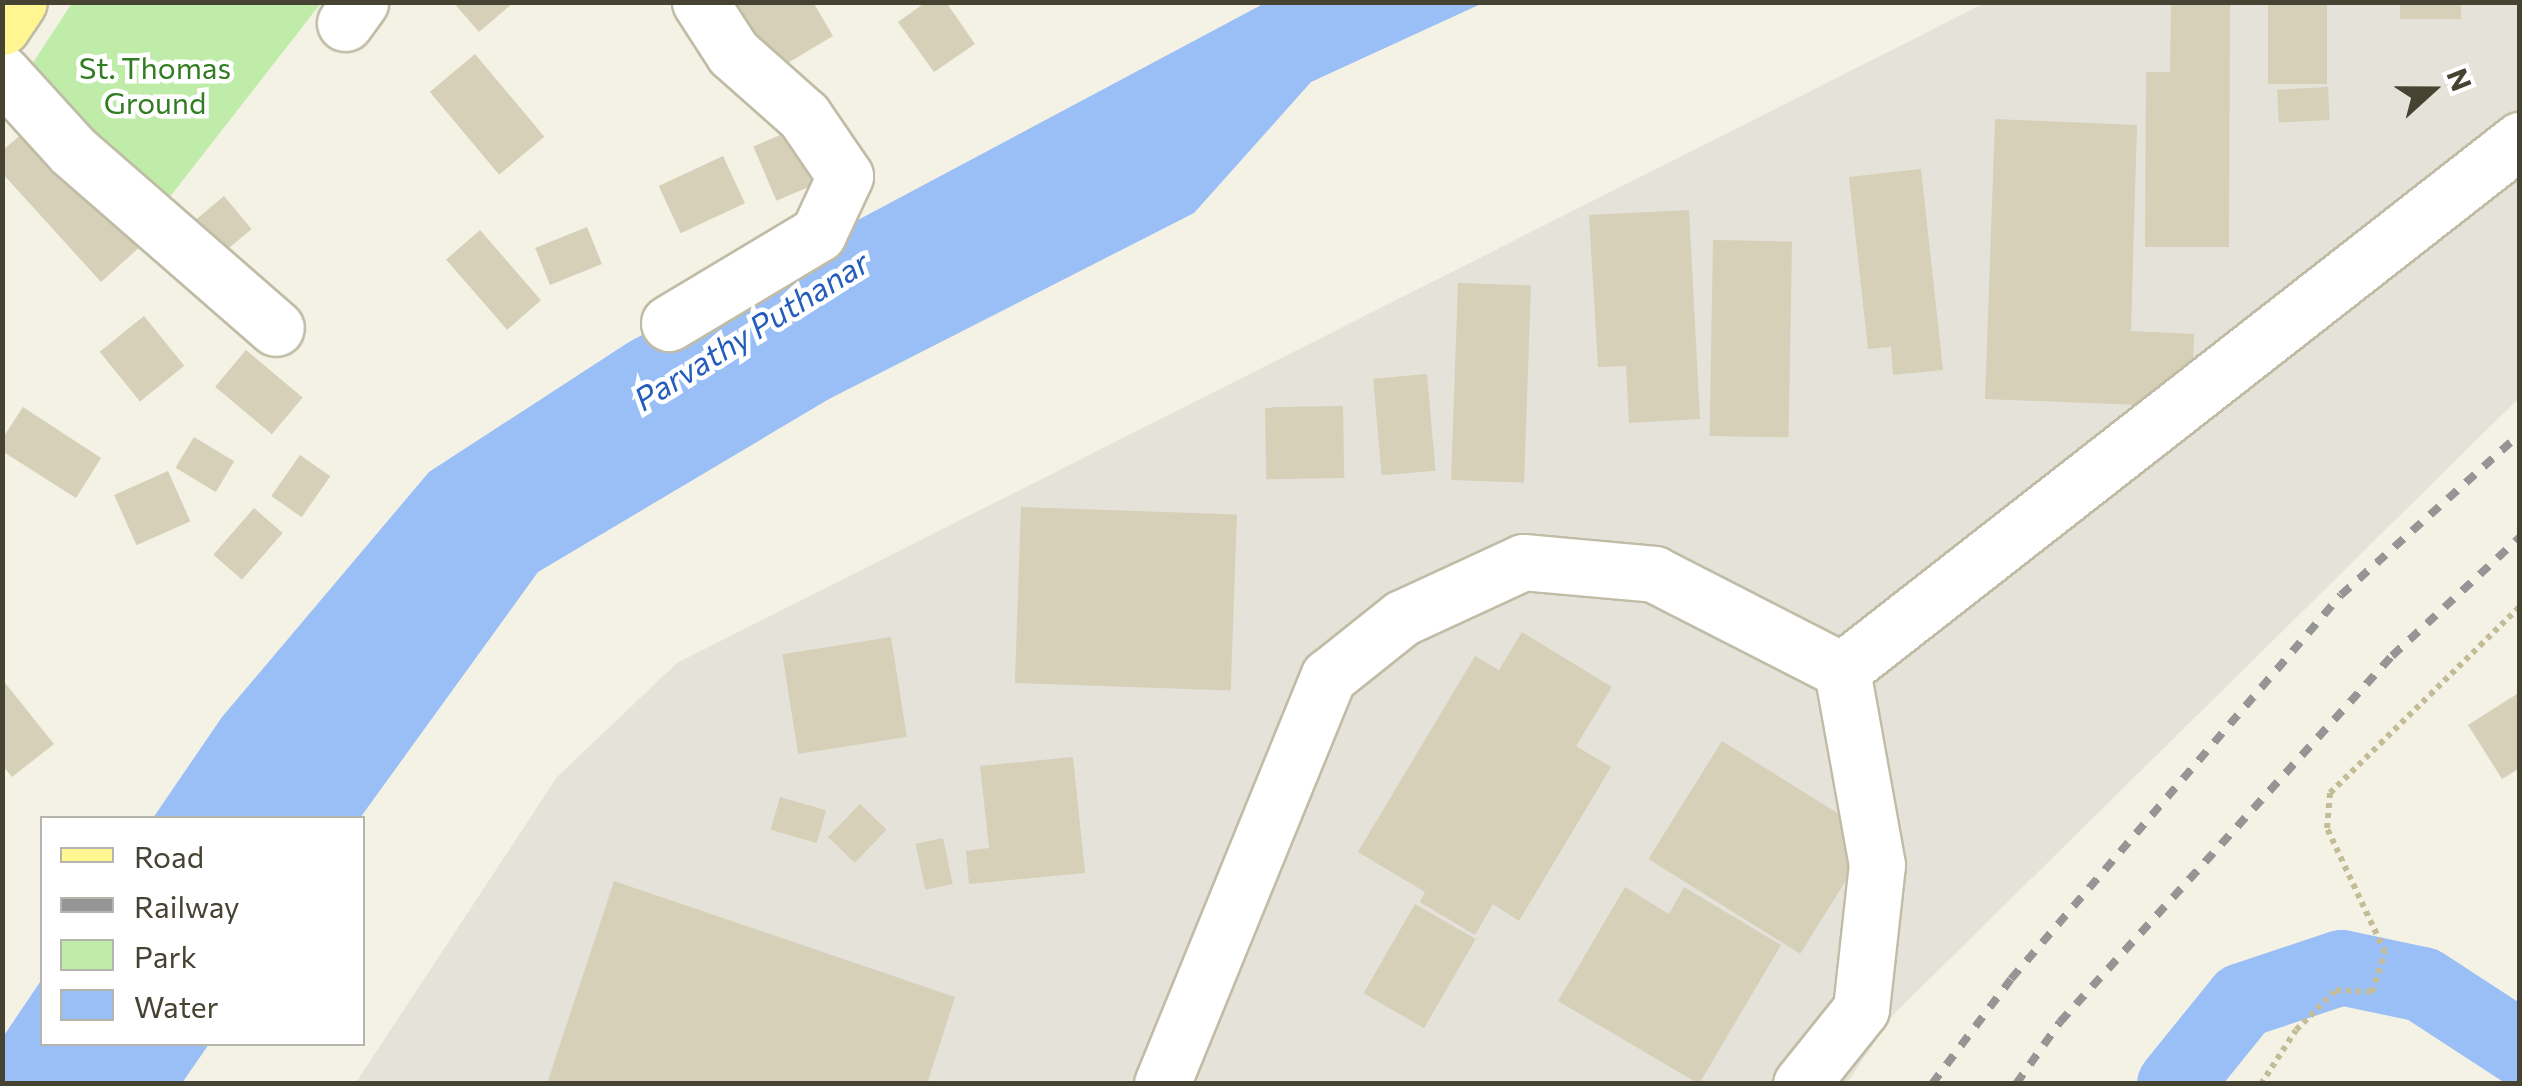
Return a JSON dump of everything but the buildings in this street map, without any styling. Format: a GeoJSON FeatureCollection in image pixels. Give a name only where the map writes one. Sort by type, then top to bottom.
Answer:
{"type":"FeatureCollection","features":[{"type":"Feature","properties":{"kind":"main road"},"geometry":{"type":"LineString","coordinates":[[2,27],[19,2]]}},
{"type":"Feature","properties":{"kind":"street"},"geometry":{"type":"LineString","coordinates":[[669,324],[818,234],[845,176],[804,116],[733,53],[700,2]]}},
{"type":"Feature","properties":{"kind":"street"},"geometry":{"type":"LineString","coordinates":[[2,73],[73,151],[276,328]]}},
{"type":"Feature","properties":{"kind":"street"},"geometry":{"type":"LineString","coordinates":[[1842,670],[2520,140]]}},
{"type":"Feature","properties":{"kind":"street"},"geometry":{"type":"LineString","coordinates":[[1162,1084],[1328,677],[1402,618],[1523,562],[1654,574],[1842,670]]}},
{"type":"Feature","properties":{"kind":"street"},"geometry":{"type":"LineString","coordinates":[[1801,1084],[1862,1010],[1877,865],[1842,670]]}},
{"type":"Feature","properties":{"kind":"path"},"geometry":{"type":"LineString","coordinates":[[2261,1084],[2296,1030],[2336,990],[2372,992],[2385,952],[2327,828],[2330,793],[2520,606]]}},
{"type":"Feature","properties":{"kind":"shaded area"},"geometry":{"type":"Polygon","coordinates":[[[1985,3],[2519,3],[2519,398],[1893,1015],[1847,1083],[355,1084],[557,777],[677,663],[1985,3]]]}},
{"type":"Feature","properties":{"kind":"green space","name":"St. Thomas Ground"},"geometry":{"type":"Polygon","coordinates":[[[72,3],[321,3],[169,198],[21,81],[72,3]]]}},
{"type":"Feature","properties":{"kind":"water","name":"Parvathy Puthanar"},"geometry":{"type":"Polygon","coordinates":[[[1265,3],[1483,3],[1311,82],[1194,213],[829,399],[538,572],[361,816],[154,816],[222,717],[429,472],[629,342],[1265,3]]]}},
{"type":"Feature","properties":{"kind":"water"},"geometry":{"type":"Polygon","coordinates":[[[40,982],[40,1046],[208,1046],[182,1083],[3,1083],[3,1037],[40,982]]]}},
{"type":"Feature","properties":{"kind":"waterway"},"geometry":{"type":"LineString","coordinates":[[2174,1084],[2242,1000],[2341,967],[2422,984],[2520,1048]]}},
{"type":"Feature","properties":{"kind":"railway"},"geometry":{"type":"LineString","coordinates":[[1932,1084],[2011,979],[2341,595],[2520,434]]}},
{"type":"Feature","properties":{"kind":"railway"},"geometry":{"type":"LineString","coordinates":[[2016,1084],[2060,1022],[2392,656],[2520,537]]}}]}
